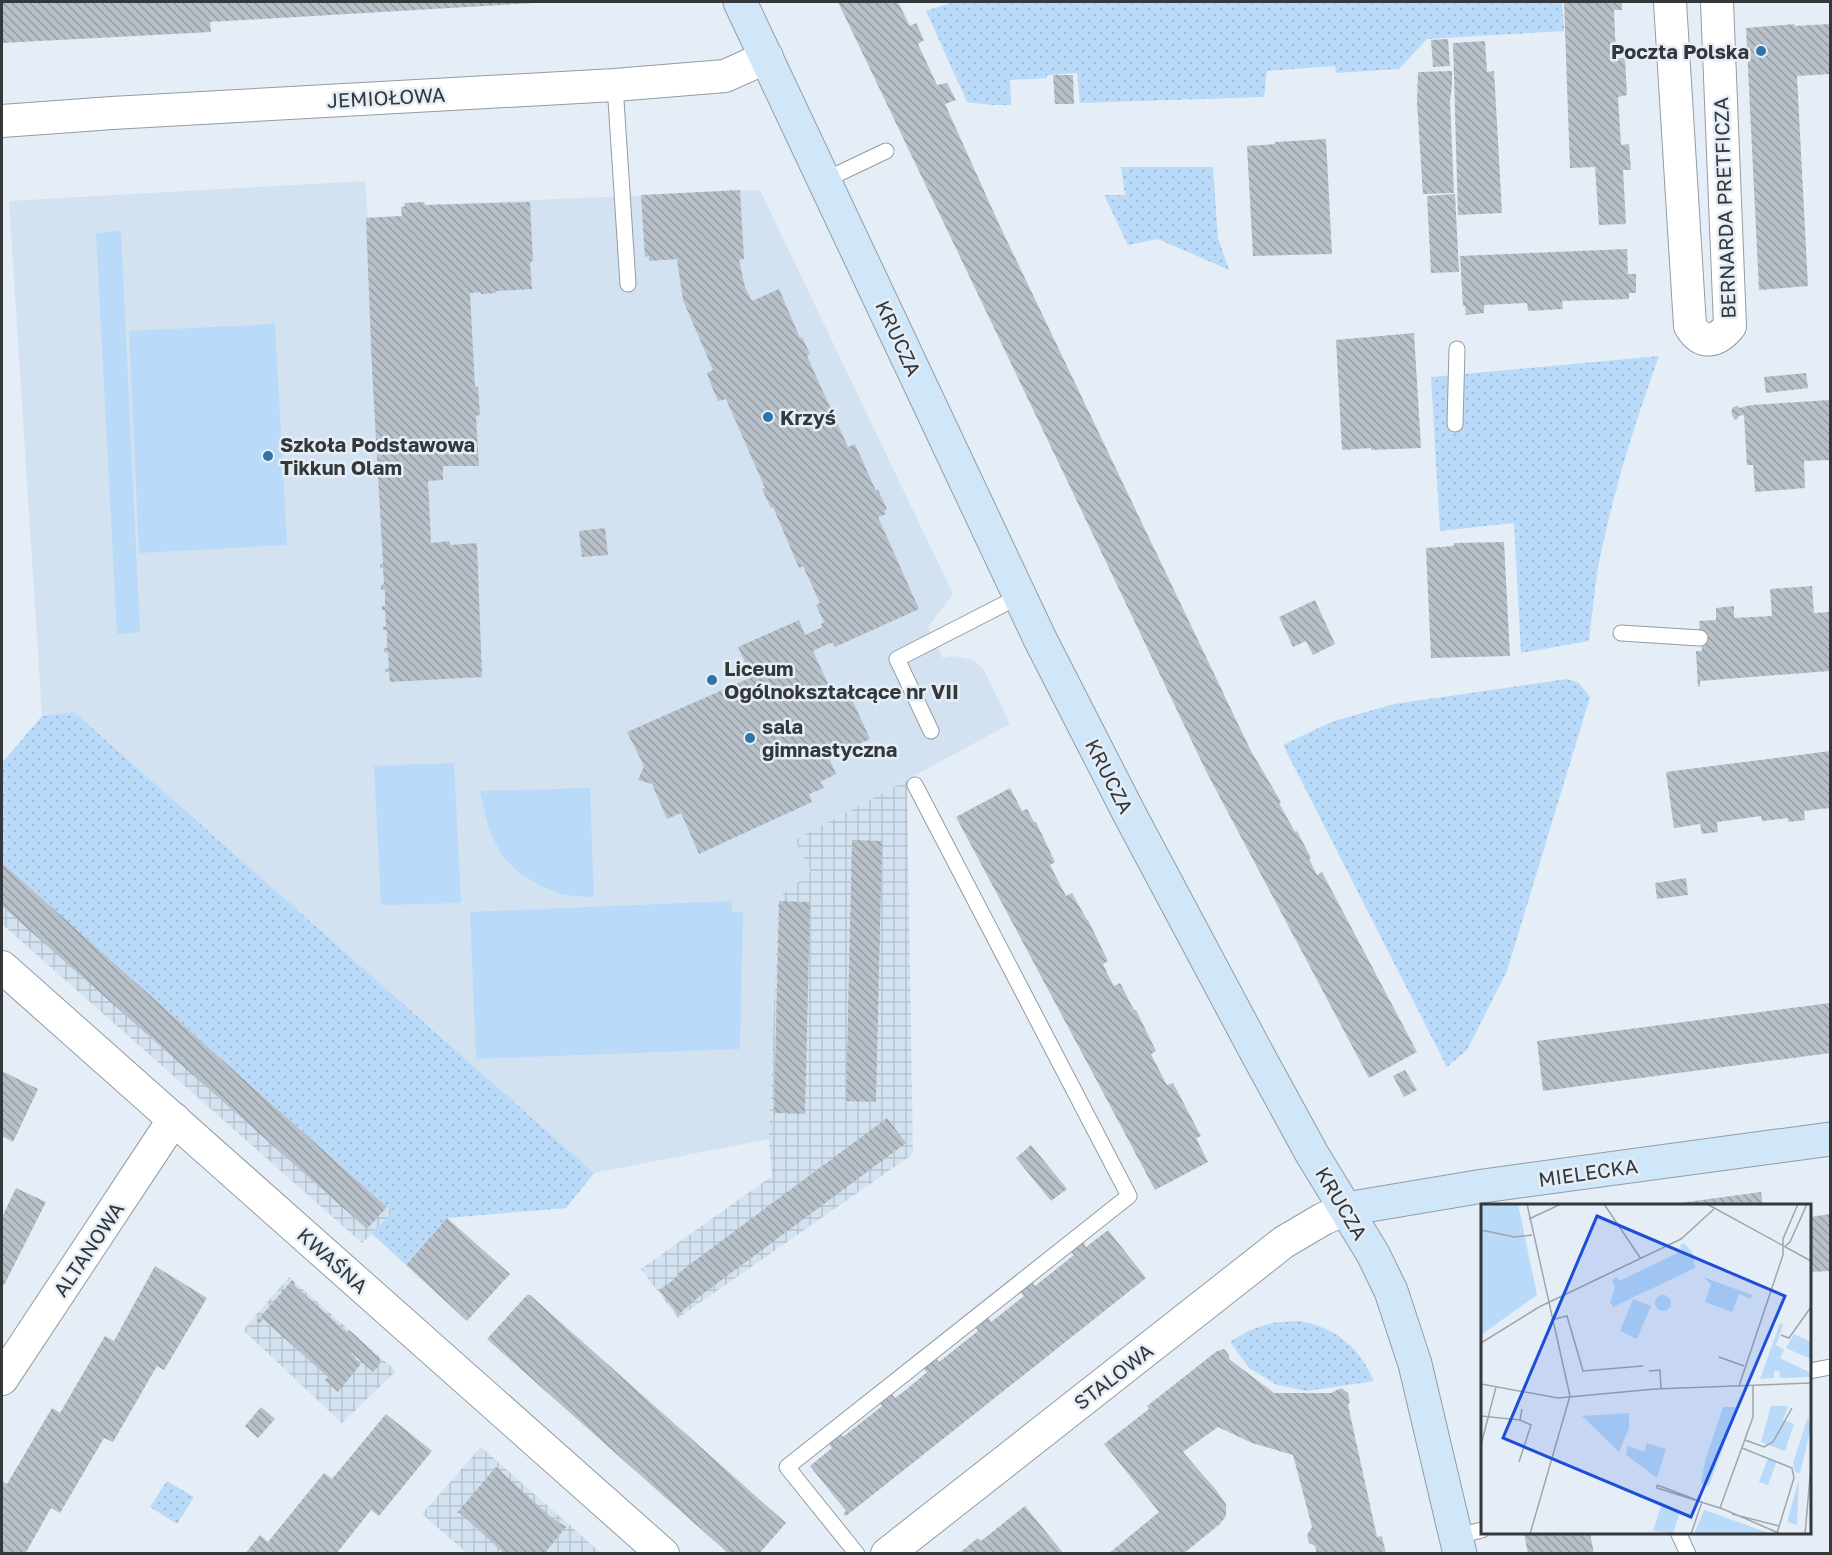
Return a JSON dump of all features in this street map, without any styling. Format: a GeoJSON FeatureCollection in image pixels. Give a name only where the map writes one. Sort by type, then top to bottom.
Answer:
{"type":"FeatureCollection","features":[{"type":"Feature","properties":{"kind":"street","name":"KRUCZA"},"geometry":{"type":"LineString","coordinates":[[740,2],[1020,596],[1135,825],[1312,1154],[1378,1264],[1396,1301],[1466,1540]]}},
{"type":"Feature","properties":{"kind":"street","name":"BERNARDA PRETFICZA"},"geometry":{"type":"LineString","coordinates":[[1670,2],[1690,326],[1695,335],[1704,339],[1714,339],[1723,335],[1730,326],[1717,2]]}},
{"type":"Feature","properties":{"kind":"street","name":"JEMIOŁOWA"},"geometry":{"type":"LineString","coordinates":[[2,120],[615,85],[725,76],[767,57]]}},
{"type":"Feature","properties":{"kind":"street","name":"KWAŚNA"},"geometry":{"type":"LineString","coordinates":[[2,967],[663,1554]]}},
{"type":"Feature","properties":{"kind":"street","name":"ALTANOWA"},"geometry":{"type":"LineString","coordinates":[[2,1379],[174,1119]]}},
{"type":"Feature","properties":{"kind":"street","name":"MIELECKA"},"geometry":{"type":"LineString","coordinates":[[1346,1209],[1483,1186],[1830,1138]]}},
{"type":"Feature","properties":{"kind":"street","name":"STALOWA"},"geometry":{"type":"LineString","coordinates":[[887,1554],[1284,1242],[1323,1219],[1346,1209]]}},
{"type":"Feature","properties":{"kind":"lane"},"geometry":{"type":"LineString","coordinates":[[615,85],[628,284]]}},
{"type":"Feature","properties":{"kind":"lane"},"geometry":{"type":"LineString","coordinates":[[825,180],[886,152]]}},
{"type":"Feature","properties":{"kind":"lane"},"geometry":{"type":"LineString","coordinates":[[1455,424],[1457,349]]}},
{"type":"Feature","properties":{"kind":"lane"},"geometry":{"type":"LineString","coordinates":[[931,731],[897,658],[1020,596]]}},
{"type":"Feature","properties":{"kind":"lane"},"geometry":{"type":"LineString","coordinates":[[1621,633],[1700,638]]}},
{"type":"Feature","properties":{"kind":"lane"},"geometry":{"type":"LineString","coordinates":[[857,1554],[787,1467],[1129,1196],[915,785]]}},
{"type":"Feature","properties":{"kind":"lane"},"geometry":{"type":"LineString","coordinates":[[1811,1371],[1830,1367]]}},
{"type":"Feature","properties":{"kind":"lane"},"geometry":{"type":"LineString","coordinates":[[1678,1534],[1688,1554]]}},
{"type":"Feature","properties":{"kind":"shaded area"},"geometry":{"type":"Polygon","coordinates":[[[953,2],[1562,2],[1564,31],[1427,39],[1399,69],[1336,73],[1335,66],[1267,71],[1264,97],[1080,103],[1077,73],[1047,75],[1047,78],[1010,80],[1011,105],[992,105],[967,102],[926,11],[953,2]]]}},
{"type":"Feature","properties":{"kind":"shaded area"},"geometry":{"type":"Polygon","coordinates":[[[1121,167],[1213,167],[1218,238],[1229,270],[1158,239],[1128,245],[1104,195],[1125,195],[1121,167]]]}},
{"type":"Feature","properties":{"kind":"shaded area","name":"Liceum Ogólnokształcące nr VII"},"geometry":{"type":"Polygon","coordinates":[[[365,181],[368,217],[402,216],[401,207],[405,206],[760,190],[953,594],[928,627],[933,639],[943,658],[954,656],[973,660],[983,668],[1010,724],[795,840],[812,873],[778,899],[769,1139],[594,1173],[74,712],[42,716],[9,201],[365,181]]]}},
{"type":"Feature","properties":{"kind":"shaded area"},"geometry":{"type":"Polygon","coordinates":[[[121,231],[140,632],[117,634],[96,233],[121,231]]]}},
{"type":"Feature","properties":{"kind":"shaded area"},"geometry":{"type":"Polygon","coordinates":[[[275,324],[287,545],[139,553],[129,331],[275,324]]]}},
{"type":"Feature","properties":{"kind":"shaded area"},"geometry":{"type":"Polygon","coordinates":[[[1659,356],[1632,434],[1610,514],[1598,568],[1589,641],[1521,653],[1514,523],[1440,531],[1431,377],[1659,356]]]}},
{"type":"Feature","properties":{"kind":"shaded area"},"geometry":{"type":"Polygon","coordinates":[[[1567,679],[1579,683],[1590,697],[1507,971],[1467,1050],[1447,1067],[1283,745],[1331,722],[1394,704],[1567,679]]]}},
{"type":"Feature","properties":{"kind":"shaded area"},"geometry":{"type":"Polygon","coordinates":[[[74,712],[594,1173],[566,1208],[447,1218],[406,1265],[371,1233],[393,1212],[2,863],[2,763],[42,716],[74,712]]]}},
{"type":"Feature","properties":{"kind":"shaded area"},"geometry":{"type":"Polygon","coordinates":[[[454,763],[461,903],[381,905],[374,766],[454,763]]]}},
{"type":"Feature","properties":{"kind":"shaded area"},"geometry":{"type":"Polygon","coordinates":[[[907,780],[913,1154],[678,1318],[641,1269],[772,1176],[769,1139],[778,898],[811,872],[795,840],[907,780]]]}},
{"type":"Feature","properties":{"kind":"shaded area"},"geometry":{"type":"Polygon","coordinates":[[[590,788],[594,897],[558,893],[526,877],[514,868],[505,858],[491,834],[480,791],[590,788]]]}},
{"type":"Feature","properties":{"kind":"shaded area"},"geometry":{"type":"Polygon","coordinates":[[[2,863],[394,1213],[362,1243],[2,924],[2,863]]]}},
{"type":"Feature","properties":{"kind":"shaded area"},"geometry":{"type":"Polygon","coordinates":[[[732,901],[732,911],[743,913],[740,1049],[476,1059],[470,912],[732,901]]]}},
{"type":"Feature","properties":{"kind":"shaded area"},"geometry":{"type":"Polygon","coordinates":[[[289,1277],[396,1371],[342,1423],[243,1330],[289,1277]]]}},
{"type":"Feature","properties":{"kind":"shaded area"},"geometry":{"type":"Polygon","coordinates":[[[1300,1321],[1325,1329],[1345,1341],[1361,1358],[1374,1381],[1307,1391],[1277,1385],[1249,1368],[1230,1342],[1263,1326],[1300,1321]]]}},
{"type":"Feature","properties":{"kind":"shaded area"},"geometry":{"type":"Polygon","coordinates":[[[481,1447],[601,1553],[467,1553],[422,1514],[481,1447]]]}},
{"type":"Feature","properties":{"kind":"shaded area"},"geometry":{"type":"Polygon","coordinates":[[[167,1481],[194,1497],[177,1524],[150,1507],[167,1481]]]}},
{"type":"Feature","properties":{"kind":"building"},"geometry":{"type":"Polygon","coordinates":[[[2,2],[535,3],[210,22],[211,32],[2,43],[2,2]]]}},
{"type":"Feature","properties":{"kind":"building"},"geometry":{"type":"Polygon","coordinates":[[[838,2],[898,2],[910,26],[916,23],[924,40],[918,44],[937,85],[947,83],[956,100],[945,104],[999,224],[1251,751],[1281,802],[1279,803],[1295,832],[1297,831],[1317,875],[1322,872],[1417,1052],[1369,1078],[1207,773],[838,2]]]}},
{"type":"Feature","properties":{"kind":"building"},"geometry":{"type":"Polygon","coordinates":[[[1564,2],[1622,2],[1622,10],[1614,10],[1616,58],[1625,58],[1627,95],[1618,97],[1621,145],[1629,144],[1631,170],[1623,170],[1626,224],[1599,225],[1595,167],[1570,168],[1564,2]]]}},
{"type":"Feature","properties":{"kind":"building"},"geometry":{"type":"Polygon","coordinates":[[[1795,24],[1794,26],[1830,24],[1830,74],[1797,76],[1808,286],[1759,290],[1746,28],[1795,24]]]}},
{"type":"Feature","properties":{"kind":"building"},"geometry":{"type":"Polygon","coordinates":[[[1448,39],[1450,66],[1433,67],[1431,40],[1448,39]]]}},
{"type":"Feature","properties":{"kind":"building"},"geometry":{"type":"Polygon","coordinates":[[[1485,41],[1487,72],[1494,71],[1502,213],[1458,215],[1453,43],[1485,41]]]}},
{"type":"Feature","properties":{"kind":"building"},"geometry":{"type":"Polygon","coordinates":[[[1452,71],[1450,101],[1454,193],[1423,194],[1417,103],[1418,72],[1452,71]]]}},
{"type":"Feature","properties":{"kind":"building"},"geometry":{"type":"Polygon","coordinates":[[[1053,75],[1073,75],[1074,104],[1055,104],[1053,75]]]}},
{"type":"Feature","properties":{"kind":"building"},"geometry":{"type":"Polygon","coordinates":[[[1326,139],[1332,254],[1253,256],[1247,146],[1326,139]]]}},
{"type":"Feature","properties":{"kind":"building"},"geometry":{"type":"Polygon","coordinates":[[[740,190],[744,259],[739,260],[745,287],[752,301],[779,289],[800,338],[802,337],[810,354],[807,356],[848,447],[855,444],[876,491],[878,490],[887,509],[884,511],[886,514],[878,517],[919,609],[835,647],[833,643],[830,643],[813,651],[836,701],[850,695],[870,739],[829,758],[836,774],[820,782],[824,788],[809,794],[812,802],[699,854],[681,813],[667,819],[652,784],[638,780],[644,766],[627,732],[752,677],[738,647],[799,620],[805,635],[822,627],[821,624],[824,622],[816,605],[820,603],[803,566],[799,568],[773,507],[771,508],[762,489],[765,488],[726,399],[718,401],[712,387],[707,373],[713,370],[683,300],[677,259],[649,261],[649,256],[645,257],[641,195],[740,190]]]}},
{"type":"Feature","properties":{"kind":"building"},"geometry":{"type":"Polygon","coordinates":[[[1455,194],[1459,272],[1431,273],[1427,196],[1455,194]]]}},
{"type":"Feature","properties":{"kind":"building"},"geometry":{"type":"Polygon","coordinates":[[[424,202],[425,205],[530,202],[532,289],[470,293],[475,387],[478,387],[480,415],[476,416],[479,466],[443,466],[443,480],[428,481],[431,543],[450,541],[450,545],[477,543],[482,677],[390,682],[389,672],[385,672],[385,669],[389,668],[388,652],[384,652],[384,648],[387,648],[387,630],[383,630],[386,626],[385,610],[382,610],[382,606],[385,606],[385,590],[381,589],[381,585],[384,584],[383,568],[380,568],[380,564],[383,564],[366,218],[402,216],[401,207],[405,206],[404,203],[424,202]]]}},
{"type":"Feature","properties":{"kind":"building"},"geometry":{"type":"Polygon","coordinates":[[[1627,249],[1628,274],[1636,274],[1636,293],[1629,293],[1629,299],[1562,301],[1563,309],[1528,311],[1527,303],[1484,305],[1484,313],[1466,315],[1465,306],[1463,306],[1460,256],[1627,249]]]}},
{"type":"Feature","properties":{"kind":"building"},"geometry":{"type":"Polygon","coordinates":[[[1414,333],[1421,448],[1342,450],[1336,340],[1414,333]]]}},
{"type":"Feature","properties":{"kind":"building"},"geometry":{"type":"Polygon","coordinates":[[[1806,373],[1808,388],[1766,393],[1764,377],[1806,373]]]}},
{"type":"Feature","properties":{"kind":"building"},"geometry":{"type":"Polygon","coordinates":[[[1830,400],[1830,460],[1804,461],[1805,488],[1755,492],[1753,465],[1747,465],[1744,415],[1734,419],[1731,412],[1733,407],[1830,400]]]}},
{"type":"Feature","properties":{"kind":"building"},"geometry":{"type":"Polygon","coordinates":[[[605,528],[608,555],[582,557],[579,531],[605,528]]]}},
{"type":"Feature","properties":{"kind":"building"},"geometry":{"type":"Polygon","coordinates":[[[1504,542],[1510,656],[1431,658],[1426,548],[1454,546],[1454,543],[1504,542]]]}},
{"type":"Feature","properties":{"kind":"building"},"geometry":{"type":"Polygon","coordinates":[[[1812,586],[1814,613],[1830,612],[1830,671],[1700,681],[1698,687],[1696,651],[1702,651],[1699,621],[1716,620],[1716,608],[1734,606],[1734,618],[1772,616],[1770,589],[1812,586]]]}},
{"type":"Feature","properties":{"kind":"building"},"geometry":{"type":"Polygon","coordinates":[[[1315,600],[1335,644],[1313,655],[1306,641],[1293,647],[1279,617],[1315,600]]]}},
{"type":"Feature","properties":{"kind":"building"},"geometry":{"type":"Polygon","coordinates":[[[1830,751],[1830,808],[1804,811],[1805,820],[1788,822],[1788,818],[1762,821],[1761,816],[1717,822],[1718,832],[1702,834],[1700,824],[1674,828],[1666,772],[1830,751]]]}},
{"type":"Feature","properties":{"kind":"building"},"geometry":{"type":"Polygon","coordinates":[[[1010,788],[1022,811],[1027,809],[1036,822],[1055,862],[1050,865],[1066,896],[1072,893],[1088,920],[1108,961],[1103,964],[1108,975],[1114,986],[1120,983],[1136,1010],[1156,1051],[1151,1054],[1156,1064],[1167,1085],[1173,1083],[1201,1136],[1196,1138],[1208,1162],[1155,1190],[956,817],[1010,788]]]}},
{"type":"Feature","properties":{"kind":"building"},"geometry":{"type":"Polygon","coordinates":[[[852,840],[882,841],[876,1102],[846,1101],[852,840]]]}},
{"type":"Feature","properties":{"kind":"building"},"geometry":{"type":"Polygon","coordinates":[[[2,863],[387,1207],[367,1229],[2,906],[2,863]]]}},
{"type":"Feature","properties":{"kind":"building"},"geometry":{"type":"Polygon","coordinates":[[[1686,878],[1688,895],[1657,899],[1655,883],[1686,878]]]}},
{"type":"Feature","properties":{"kind":"building"},"geometry":{"type":"Polygon","coordinates":[[[779,901],[810,902],[805,1114],[774,1113],[779,901]]]}},
{"type":"Feature","properties":{"kind":"building"},"geometry":{"type":"Polygon","coordinates":[[[1830,1003],[1830,1053],[1543,1091],[1537,1041],[1830,1003]]]}},
{"type":"Feature","properties":{"kind":"building"},"geometry":{"type":"Polygon","coordinates":[[[1405,1070],[1417,1090],[1404,1097],[1393,1076],[1405,1070]]]}},
{"type":"Feature","properties":{"kind":"building"},"geometry":{"type":"Polygon","coordinates":[[[2,1071],[38,1089],[13,1142],[2,1136],[2,1071]]]}},
{"type":"Feature","properties":{"kind":"building"},"geometry":{"type":"Polygon","coordinates":[[[887,1118],[906,1143],[700,1296],[678,1315],[659,1290],[681,1271],[887,1118]]]}},
{"type":"Feature","properties":{"kind":"building"},"geometry":{"type":"Polygon","coordinates":[[[1031,1145],[1067,1189],[1051,1201],[1016,1158],[1031,1145]]]}},
{"type":"Feature","properties":{"kind":"building"},"geometry":{"type":"Polygon","coordinates":[[[16,1188],[46,1202],[4,1285],[2,1284],[2,1217],[16,1188]]]}},
{"type":"Feature","properties":{"kind":"building"},"geometry":{"type":"Polygon","coordinates":[[[1761,1192],[1763,1204],[1672,1204],[1761,1192]]]}},
{"type":"Feature","properties":{"kind":"building"},"geometry":{"type":"Polygon","coordinates":[[[1830,1214],[1830,1271],[1811,1272],[1811,1217],[1830,1214]]]}},
{"type":"Feature","properties":{"kind":"building"},"geometry":{"type":"Polygon","coordinates":[[[447,1218],[510,1274],[467,1321],[406,1265],[447,1218]]]}},
{"type":"Feature","properties":{"kind":"building"},"geometry":{"type":"Polygon","coordinates":[[[1108,1230],[1146,1278],[846,1516],[843,1514],[846,1511],[810,1466],[832,1448],[828,1443],[840,1433],[843,1437],[882,1406],[879,1402],[891,1393],[895,1398],[907,1389],[927,1372],[923,1368],[936,1358],[939,1362],[978,1331],[976,1328],[988,1317],[991,1322],[1024,1296],[1020,1291],[1032,1282],[1035,1286],[1074,1255],[1071,1252],[1083,1242],[1086,1247],[1108,1230]]]}},
{"type":"Feature","properties":{"kind":"building"},"geometry":{"type":"Polygon","coordinates":[[[155,1266],[207,1298],[164,1370],[157,1366],[113,1442],[104,1438],[60,1513],[51,1508],[25,1554],[2,1554],[2,1481],[7,1484],[52,1408],[60,1413],[105,1336],[114,1341],[155,1266]]]}},
{"type":"Feature","properties":{"kind":"building"},"geometry":{"type":"Polygon","coordinates":[[[292,1280],[297,1288],[347,1332],[349,1330],[380,1359],[380,1364],[373,1372],[352,1353],[361,1364],[338,1392],[325,1380],[328,1377],[263,1319],[260,1323],[257,1321],[292,1280]]]}},
{"type":"Feature","properties":{"kind":"building"},"geometry":{"type":"Polygon","coordinates":[[[527,1295],[530,1295],[786,1523],[759,1554],[729,1554],[487,1339],[527,1295]]]}},
{"type":"Feature","properties":{"kind":"building"},"geometry":{"type":"Polygon","coordinates":[[[1224,1349],[1229,1359],[1274,1393],[1331,1393],[1341,1388],[1348,1393],[1350,1402],[1348,1405],[1377,1537],[1382,1536],[1386,1554],[1317,1554],[1315,1546],[1309,1543],[1307,1535],[1312,1527],[1293,1455],[1252,1443],[1218,1427],[1183,1452],[1226,1504],[1226,1516],[1220,1524],[1183,1554],[1108,1554],[1159,1512],[1104,1444],[1149,1409],[1147,1406],[1217,1351],[1224,1349]]]}},
{"type":"Feature","properties":{"kind":"building"},"geometry":{"type":"Polygon","coordinates":[[[261,1407],[275,1419],[258,1438],[245,1426],[261,1407]]]}},
{"type":"Feature","properties":{"kind":"building"},"geometry":{"type":"Polygon","coordinates":[[[386,1414],[432,1451],[379,1516],[371,1510],[336,1554],[245,1554],[260,1535],[268,1542],[324,1473],[332,1479],[386,1414]]]}},
{"type":"Feature","properties":{"kind":"building"},"geometry":{"type":"Polygon","coordinates":[[[496,1467],[552,1518],[566,1527],[544,1554],[505,1554],[460,1513],[457,1513],[496,1467]]]}},
{"type":"Feature","properties":{"kind":"building"},"geometry":{"type":"Polygon","coordinates":[[[1025,1506],[1064,1554],[958,1554],[978,1538],[981,1541],[1025,1506]]]}},
{"type":"Feature","properties":{"kind":"building"},"geometry":{"type":"Polygon","coordinates":[[[1524,1534],[1590,1534],[1594,1554],[1528,1554],[1524,1534]]]}},
{"type":"Feature","properties":{"kind":"place","name":"Poczta Polska"},"geometry":{"type":"Point","coordinates":[1761,51]}},
{"type":"Feature","properties":{"kind":"place","name":"Krzyś"},"geometry":{"type":"Point","coordinates":[768,417]}},
{"type":"Feature","properties":{"kind":"place","name":"Szkoła Podstawowa Tikkun Olam"},"geometry":{"type":"Point","coordinates":[268,456]}},
{"type":"Feature","properties":{"kind":"place","name":"Liceum Ogólnokształcące nr VII"},"geometry":{"type":"Point","coordinates":[712,680]}},
{"type":"Feature","properties":{"kind":"place","name":"sala gimnastyczna"},"geometry":{"type":"Point","coordinates":[750,738]}}]}
